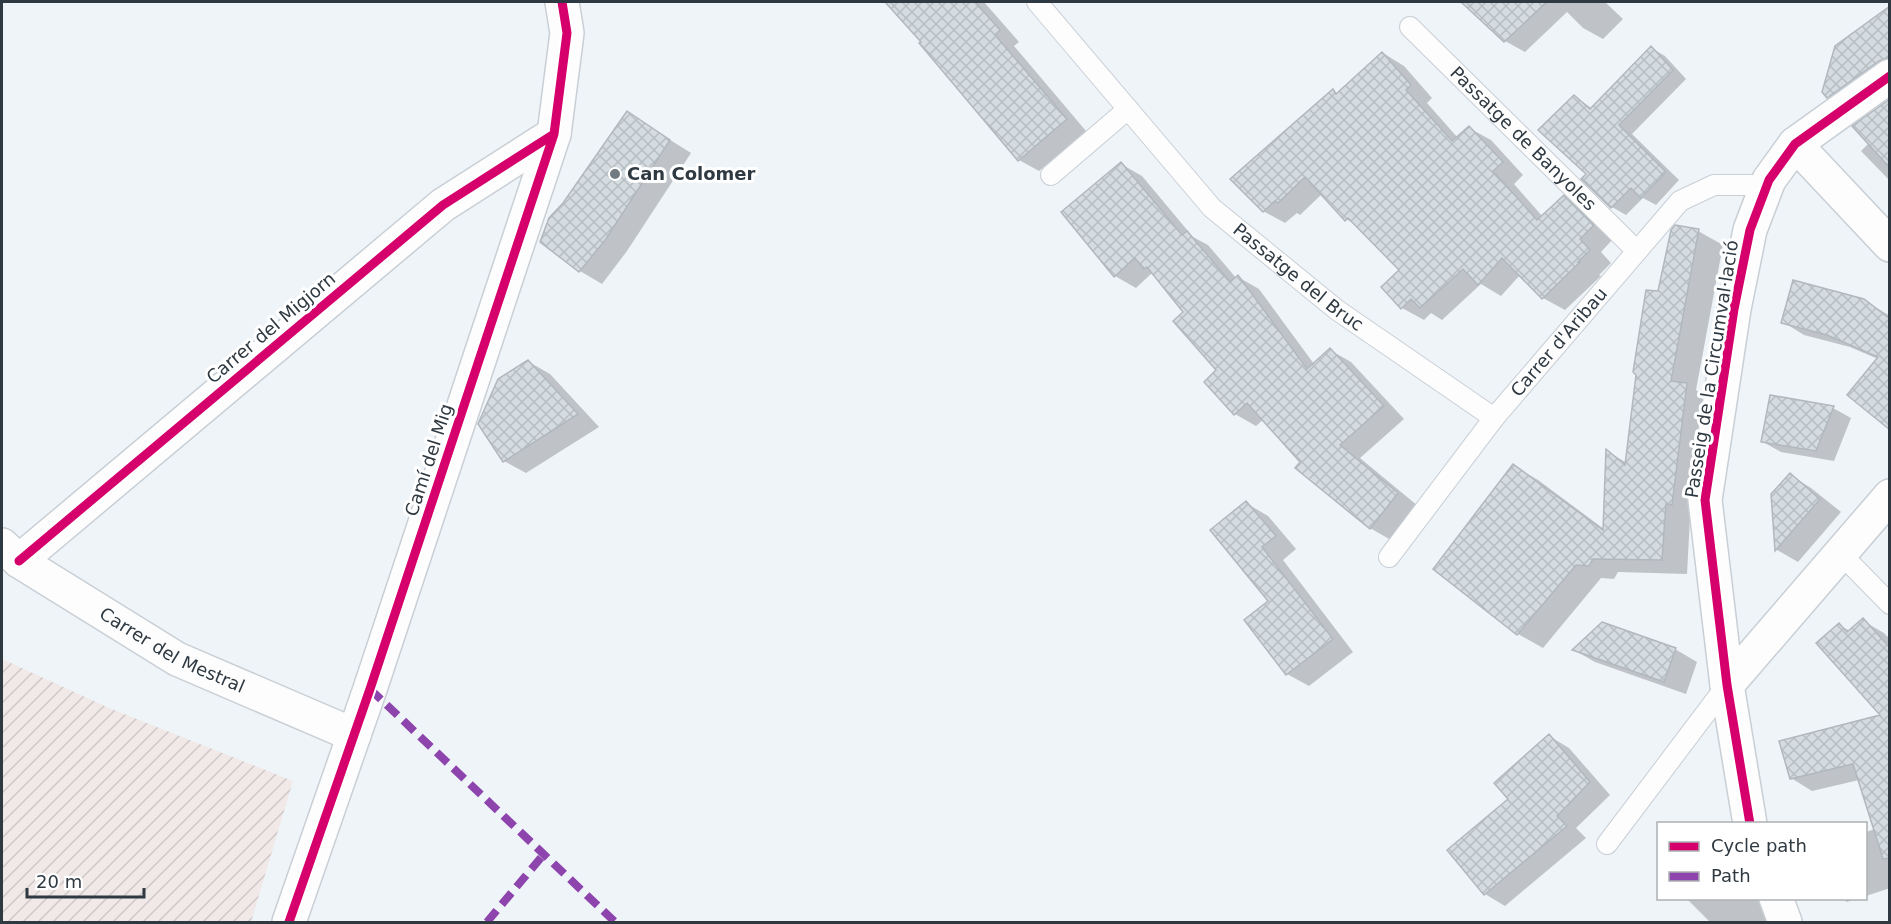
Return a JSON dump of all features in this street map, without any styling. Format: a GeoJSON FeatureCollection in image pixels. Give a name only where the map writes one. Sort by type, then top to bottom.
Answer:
{"type":"FeatureCollection","features":[{"type":"Feature","properties":{"kind":"street","name":"Camí del Mig"},"geometry":{"type":"LineString","coordinates":[[289,922],[354,735],[554,134],[567,33],[562,2]]}},
{"type":"Feature","properties":{"kind":"street"},"geometry":{"type":"LineString","coordinates":[[1890,76],[1795,144],[1890,245]]}},
{"type":"Feature","properties":{"kind":"street","name":"Carrer del Migjorn"},"geometry":{"type":"LineString","coordinates":[[10,553],[443,205],[554,134]]}},
{"type":"Feature","properties":{"kind":"street","name":"Passeig de la Circumval·lació"},"geometry":{"type":"LineString","coordinates":[[1750,822],[1727,685],[1705,500],[1734,309],[1750,230],[1767,185],[1795,144]]}},
{"type":"Feature","properties":{"kind":"street"},"geometry":{"type":"LineString","coordinates":[[1727,685],[1890,496]]}},
{"type":"Feature","properties":{"kind":"street","name":"Carrer del Mestral"},"geometry":{"type":"LineString","coordinates":[[10,553],[177,659],[354,735]]}},
{"type":"Feature","properties":{"kind":"street"},"geometry":{"type":"LineString","coordinates":[[1777,900],[1785,922]]}},
{"type":"Feature","properties":{"kind":"lane","name":"Passatge del Bruc"},"geometry":{"type":"LineString","coordinates":[[1037,2],[1212,208],[1337,310],[1494,418]]}},
{"type":"Feature","properties":{"kind":"lane","name":"Passatge de Banyoles"},"geometry":{"type":"LineString","coordinates":[[1410,27],[1637,251]]}},
{"type":"Feature","properties":{"kind":"lane"},"geometry":{"type":"LineString","coordinates":[[1051,176],[1128,109]]}},
{"type":"Feature","properties":{"kind":"lane","name":"Carrer d'Aribau"},"geometry":{"type":"LineString","coordinates":[[1389,557],[1494,418],[1680,201],[1714,185],[1767,185]]}},
{"type":"Feature","properties":{"kind":"lane"},"geometry":{"type":"LineString","coordinates":[[1840,553],[1890,604]]}},
{"type":"Feature","properties":{"kind":"lane"},"geometry":{"type":"LineString","coordinates":[[1607,844],[1727,685]]}},
{"type":"Feature","properties":{"kind":"shaded area"},"geometry":{"type":"Polygon","coordinates":[[[2,659],[109,708],[293,781],[251,922],[2,922],[2,659]]]}},
{"type":"Feature","properties":{"kind":"building"},"geometry":{"type":"Polygon","coordinates":[[[885,2],[975,2],[1000,30],[995,35],[1067,119],[1018,161],[919,43],[921,42],[885,2]]]}},
{"type":"Feature","properties":{"kind":"building"},"geometry":{"type":"Polygon","coordinates":[[[1461,2],[1547,2],[1504,42],[1461,2]]]}},
{"type":"Feature","properties":{"kind":"building"},"geometry":{"type":"Polygon","coordinates":[[[1890,6],[1890,57],[1879,61],[1827,98],[1822,92],[1835,46],[1890,6]]]}},
{"type":"Feature","properties":{"kind":"building"},"geometry":{"type":"Polygon","coordinates":[[[1651,46],[1673,70],[1619,125],[1666,172],[1641,198],[1631,188],[1611,208],[1581,179],[1586,174],[1538,130],[1574,95],[1590,109],[1651,46]]]}},
{"type":"Feature","properties":{"kind":"building"},"geometry":{"type":"Polygon","coordinates":[[[1382,52],[1411,85],[1406,90],[1452,141],[1469,126],[1503,162],[1493,171],[1537,220],[1564,195],[1594,225],[1580,239],[1590,250],[1542,299],[1502,258],[1478,285],[1463,269],[1420,308],[1411,299],[1401,309],[1381,287],[1399,270],[1348,218],[1345,221],[1305,177],[1278,203],[1275,201],[1263,212],[1230,179],[1333,89],[1336,94],[1382,52]]]}},
{"type":"Feature","properties":{"kind":"building"},"geometry":{"type":"Polygon","coordinates":[[[1890,99],[1890,168],[1852,126],[1890,99]]]}},
{"type":"Feature","properties":{"kind":"building","name":"Can Colomer"},"geometry":{"type":"Polygon","coordinates":[[[627,111],[670,140],[606,239],[579,272],[540,242],[549,218],[563,203],[627,111]]]}},
{"type":"Feature","properties":{"kind":"building"},"geometry":{"type":"Polygon","coordinates":[[[1121,162],[1182,235],[1187,231],[1230,282],[1238,275],[1307,369],[1330,348],[1384,406],[1340,445],[1398,493],[1370,529],[1295,468],[1300,462],[1247,403],[1234,415],[1204,382],[1216,370],[1173,321],[1183,312],[1147,267],[1144,269],[1135,258],[1114,277],[1061,212],[1121,162]]]}},
{"type":"Feature","properties":{"kind":"building"},"geometry":{"type":"Polygon","coordinates":[[[1675,225],[1699,229],[1671,381],[1687,383],[1672,505],[1666,504],[1662,560],[1593,559],[1589,566],[1576,565],[1517,635],[1433,569],[1513,464],[1603,530],[1606,449],[1625,465],[1636,375],[1633,372],[1646,290],[1658,291],[1671,230],[1675,225]]]}},
{"type":"Feature","properties":{"kind":"building"},"geometry":{"type":"Polygon","coordinates":[[[1793,280],[1864,299],[1890,319],[1890,430],[1847,395],[1878,357],[1827,335],[1781,323],[1793,280]]]}},
{"type":"Feature","properties":{"kind":"building"},"geometry":{"type":"Polygon","coordinates":[[[528,360],[578,414],[503,462],[478,424],[498,379],[528,360]]]}},
{"type":"Feature","properties":{"kind":"building"},"geometry":{"type":"Polygon","coordinates":[[[1770,395],[1834,406],[1816,451],[1761,442],[1770,395]]]}},
{"type":"Feature","properties":{"kind":"building"},"geometry":{"type":"Polygon","coordinates":[[[1790,473],[1820,499],[1775,551],[1771,494],[1790,473]]]}},
{"type":"Feature","properties":{"kind":"building"},"geometry":{"type":"Polygon","coordinates":[[[1246,501],[1276,536],[1262,547],[1333,639],[1286,675],[1244,620],[1268,601],[1210,530],[1246,501]]]}},
{"type":"Feature","properties":{"kind":"building"},"geometry":{"type":"Polygon","coordinates":[[[1863,618],[1890,648],[1890,858],[1883,859],[1853,764],[1790,779],[1779,741],[1880,715],[1816,643],[1839,623],[1847,632],[1863,618]]]}},
{"type":"Feature","properties":{"kind":"building"},"geometry":{"type":"Polygon","coordinates":[[[1602,622],[1676,648],[1664,682],[1572,650],[1602,622]]]}},
{"type":"Feature","properties":{"kind":"building"},"geometry":{"type":"Polygon","coordinates":[[[1549,734],[1590,782],[1557,816],[1567,826],[1484,895],[1447,850],[1508,799],[1494,783],[1549,734]]]}},
{"type":"Feature","properties":{"kind":"marked path"},"geometry":{"type":"LineString","coordinates":[[370,689],[615,922]]}},
{"type":"Feature","properties":{"kind":"marked path"},"geometry":{"type":"LineString","coordinates":[[487,922],[544,854]]}},
{"type":"Feature","properties":{"kind":"cycle path"},"geometry":{"type":"LineString","coordinates":[[289,922],[370,689],[554,134],[567,33],[562,2]]}},
{"type":"Feature","properties":{"kind":"cycle path"},"geometry":{"type":"LineString","coordinates":[[1750,822],[1727,685],[1705,500],[1734,309],[1750,230],[1769,180],[1795,144],[1890,76]]}},
{"type":"Feature","properties":{"kind":"cycle path"},"geometry":{"type":"LineString","coordinates":[[19,561],[443,205],[554,134]]}},
{"type":"Feature","properties":{"kind":"place","name":"Can Colomer"},"geometry":{"type":"Point","coordinates":[615,174]}}]}
